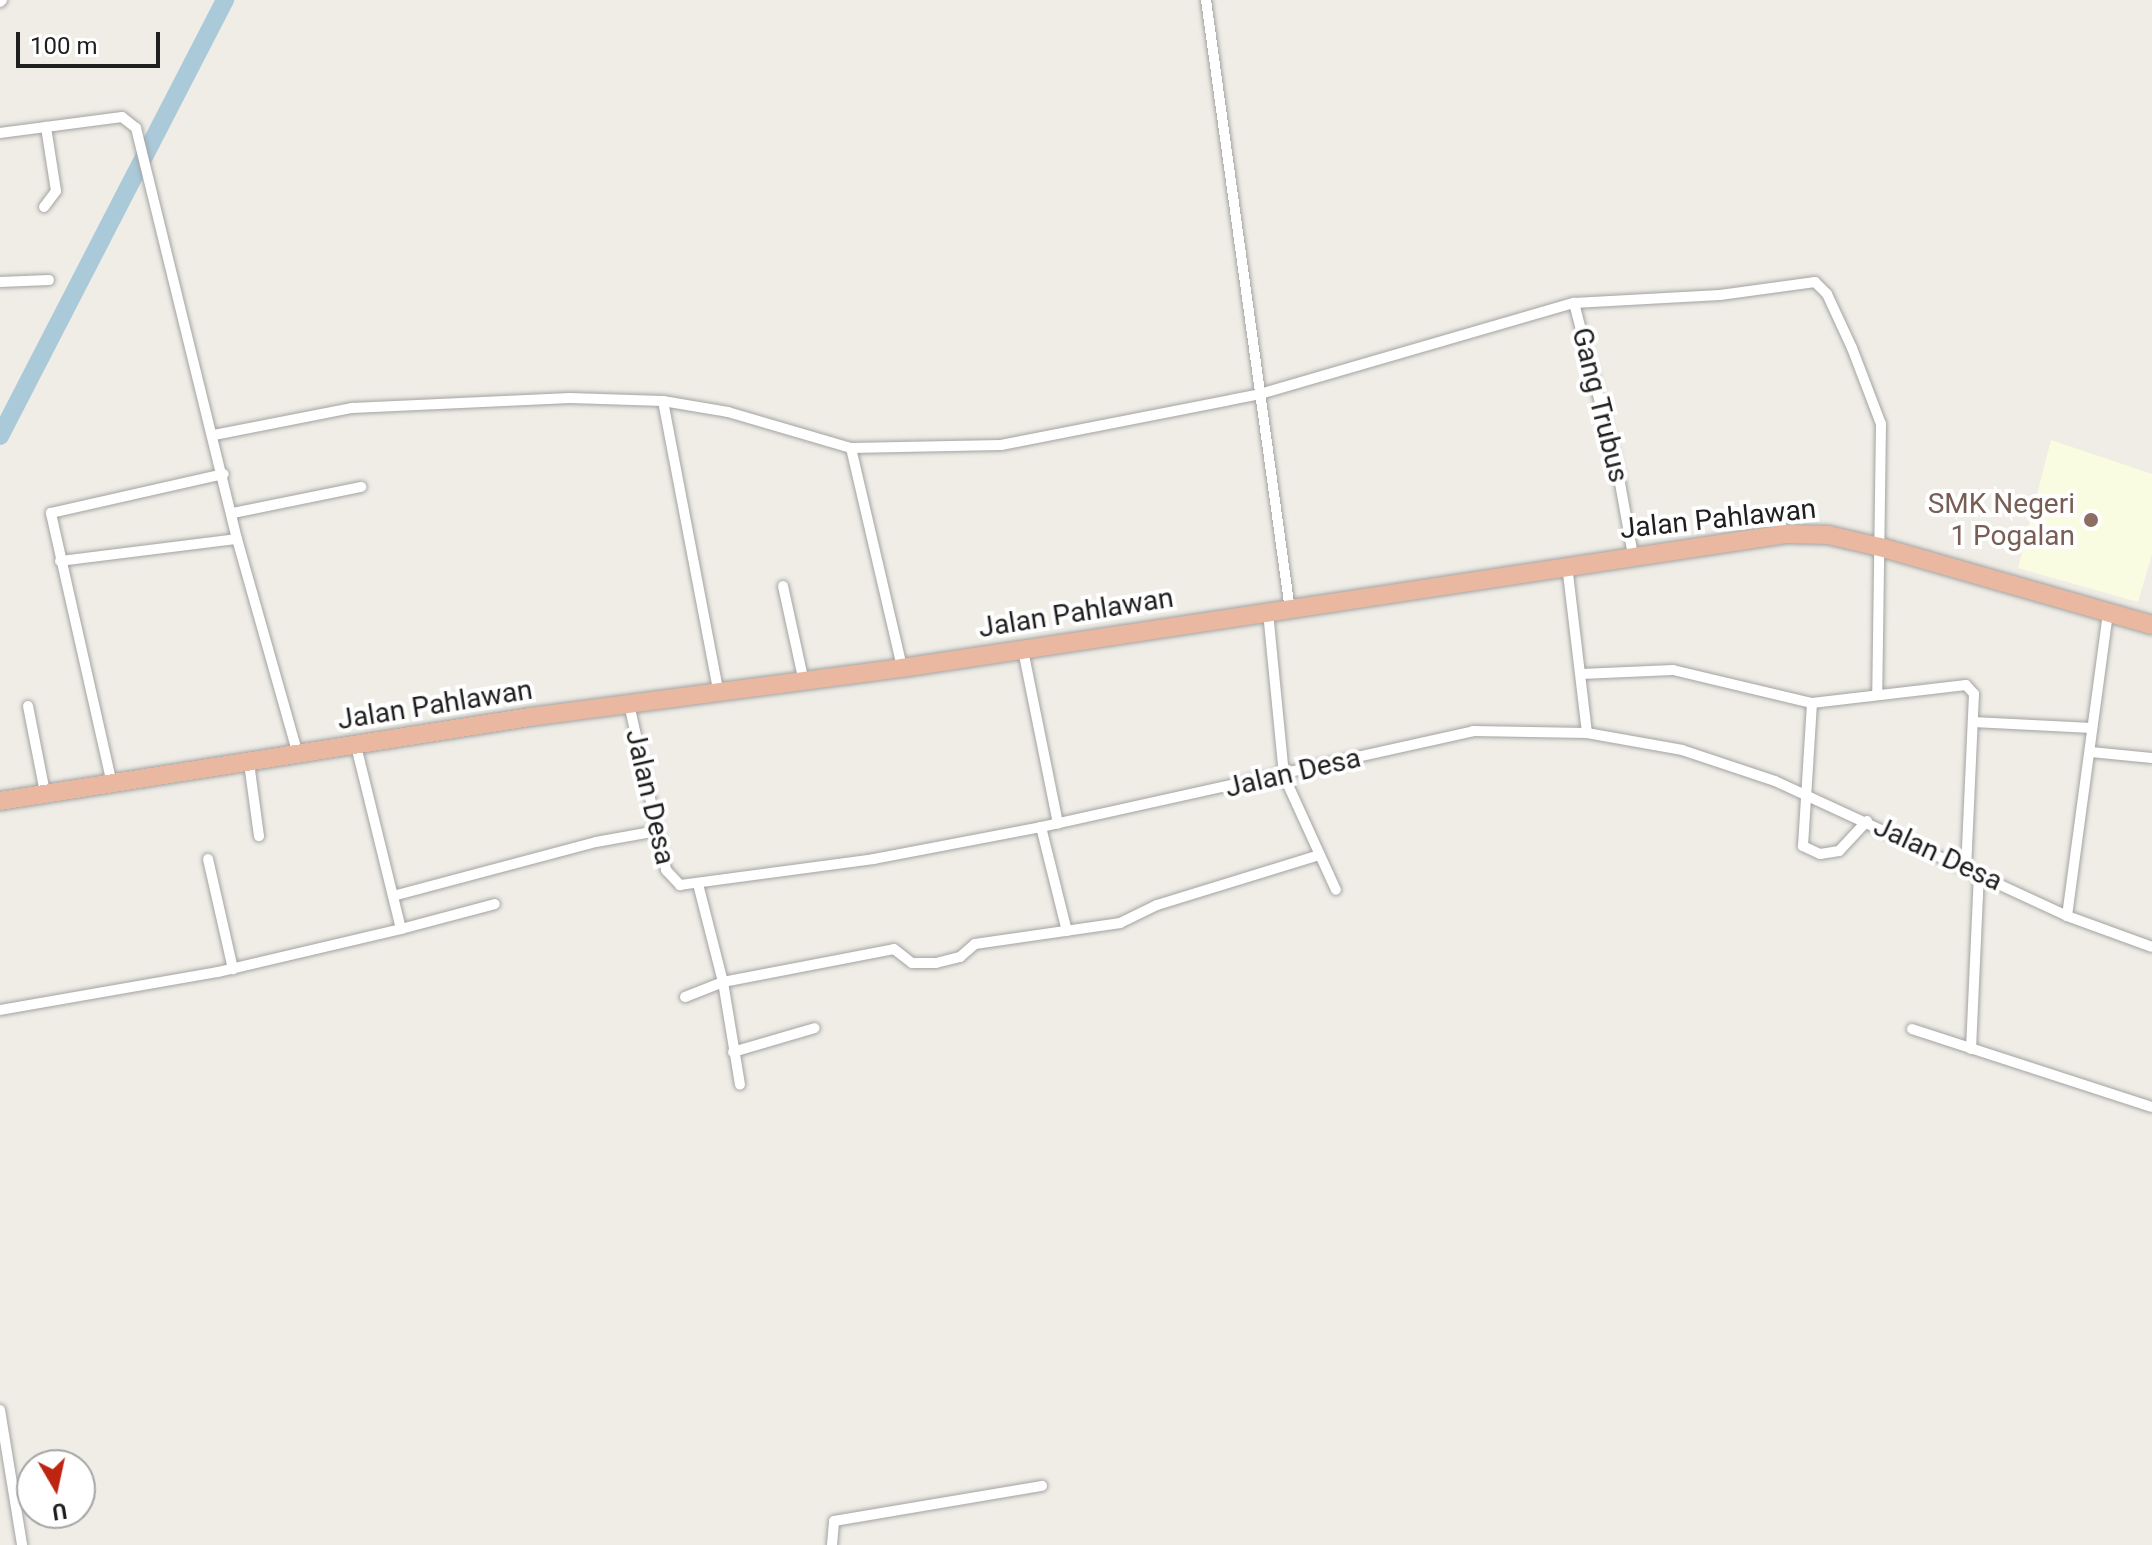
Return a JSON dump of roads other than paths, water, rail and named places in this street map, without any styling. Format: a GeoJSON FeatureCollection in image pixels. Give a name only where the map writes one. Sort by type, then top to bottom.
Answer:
{"type":"FeatureCollection","features":[{"type":"Feature","properties":{"kind":"highway","name":"Jalan Pahlawan"},"geometry":{"type":"LineString","coordinates":[[0,801],[718,690],[902,668],[1786,534],[1828,535],[1880,547],[2152,625]]}},
{"type":"Feature","properties":{"kind":"street"},"geometry":{"type":"LineString","coordinates":[[1206,0],[1290,610]]}},
{"type":"Feature","properties":{"kind":"street"},"geometry":{"type":"LineString","coordinates":[[0,133],[122,117],[136,128],[224,474],[237,539],[298,755]]}},
{"type":"Feature","properties":{"kind":"street"},"geometry":{"type":"LineString","coordinates":[[44,207],[56,191],[46,127]]}},
{"type":"Feature","properties":{"kind":"street"},"geometry":{"type":"LineString","coordinates":[[0,282],[49,280]]}},
{"type":"Feature","properties":{"kind":"street"},"geometry":{"type":"LineString","coordinates":[[214,435],[352,408],[419,402],[663,401],[728,412],[851,448],[1001,445],[1260,394],[1574,303],[1720,295],[1801,283],[1822,286],[1881,424],[1880,547],[1874,638],[1877,694]]}},
{"type":"Feature","properties":{"kind":"street","name":"Gang Trubus"},"geometry":{"type":"LineString","coordinates":[[1574,303],[1618,472],[1633,555]]}},
{"type":"Feature","properties":{"kind":"street"},"geometry":{"type":"LineString","coordinates":[[663,401],[718,690]]}},
{"type":"Feature","properties":{"kind":"street"},"geometry":{"type":"LineString","coordinates":[[851,448],[902,668]]}},
{"type":"Feature","properties":{"kind":"street"},"geometry":{"type":"LineString","coordinates":[[112,784],[51,516],[57,509],[224,474]]}},
{"type":"Feature","properties":{"kind":"street"},"geometry":{"type":"LineString","coordinates":[[233,513],[361,487]]}},
{"type":"Feature","properties":{"kind":"street"},"geometry":{"type":"LineString","coordinates":[[60,561],[237,539]]}},
{"type":"Feature","properties":{"kind":"street"},"geometry":{"type":"LineString","coordinates":[[1567,565],[1587,733]]}},
{"type":"Feature","properties":{"kind":"street"},"geometry":{"type":"LineString","coordinates":[[783,586],[803,678]]}},
{"type":"Feature","properties":{"kind":"street"},"geometry":{"type":"LineString","coordinates":[[1268,612],[1284,776],[1336,890]]}},
{"type":"Feature","properties":{"kind":"street"},"geometry":{"type":"LineString","coordinates":[[2067,916],[2108,614]]}},
{"type":"Feature","properties":{"kind":"street"},"geometry":{"type":"LineString","coordinates":[[1023,650],[1058,823]]}},
{"type":"Feature","properties":{"kind":"street"},"geometry":{"type":"LineString","coordinates":[[1581,674],[1673,670],[1812,703],[1966,685],[1974,694],[1966,867]]}},
{"type":"Feature","properties":{"kind":"street"},"geometry":{"type":"LineString","coordinates":[[1812,703],[1802,843],[1813,852],[1839,851],[1867,821]]}},
{"type":"Feature","properties":{"kind":"street","name":"Jalan Desa"},"geometry":{"type":"LineString","coordinates":[[629,704],[671,880],[698,884],[874,859],[1284,776],[1473,731],[1587,733],[1723,762],[1867,821],[2067,916],[2152,947]]}},
{"type":"Feature","properties":{"kind":"street"},"geometry":{"type":"LineString","coordinates":[[28,706],[45,793]]}},
{"type":"Feature","properties":{"kind":"street"},"geometry":{"type":"LineString","coordinates":[[1973,722],[2092,728]]}},
{"type":"Feature","properties":{"kind":"street"},"geometry":{"type":"LineString","coordinates":[[356,746],[401,929]]}},
{"type":"Feature","properties":{"kind":"street"},"geometry":{"type":"LineString","coordinates":[[2091,752],[2152,758]]}},
{"type":"Feature","properties":{"kind":"street"},"geometry":{"type":"LineString","coordinates":[[249,763],[259,836]]}},
{"type":"Feature","properties":{"kind":"street"},"geometry":{"type":"LineString","coordinates":[[1041,827],[1067,931]]}},
{"type":"Feature","properties":{"kind":"street"},"geometry":{"type":"LineString","coordinates":[[393,896],[596,842],[657,831]]}},
{"type":"Feature","properties":{"kind":"street"},"geometry":{"type":"LineString","coordinates":[[685,997],[723,982],[896,949],[912,963],[936,963],[960,957],[975,944],[1127,921],[1157,905],[1320,855]]}},
{"type":"Feature","properties":{"kind":"street"},"geometry":{"type":"LineString","coordinates":[[208,859],[233,969]]}},
{"type":"Feature","properties":{"kind":"street"},"geometry":{"type":"LineString","coordinates":[[1971,1049],[1979,873]]}},
{"type":"Feature","properties":{"kind":"street"},"geometry":{"type":"LineString","coordinates":[[698,884],[723,982],[740,1085]]}},
{"type":"Feature","properties":{"kind":"street"},"geometry":{"type":"LineString","coordinates":[[0,1010],[233,969],[495,904]]}},
{"type":"Feature","properties":{"kind":"street"},"geometry":{"type":"LineString","coordinates":[[733,1052],[815,1028]]}},
{"type":"Feature","properties":{"kind":"street"},"geometry":{"type":"LineString","coordinates":[[1912,1029],[2152,1107]]}},
{"type":"Feature","properties":{"kind":"street"},"geometry":{"type":"LineString","coordinates":[[0,1410],[22,1545]]}},
{"type":"Feature","properties":{"kind":"street"},"geometry":{"type":"LineString","coordinates":[[832,1545],[834,1521],[1042,1486]]}},
{"type":"Feature","properties":{"kind":"waterway"},"geometry":{"type":"LineString","coordinates":[[0,436],[225,0]]}},
{"type":"Feature","properties":{"kind":"place","name":"SMK Negeri 1 Pogalan"},"geometry":{"type":"Point","coordinates":[2091,520]}}]}
